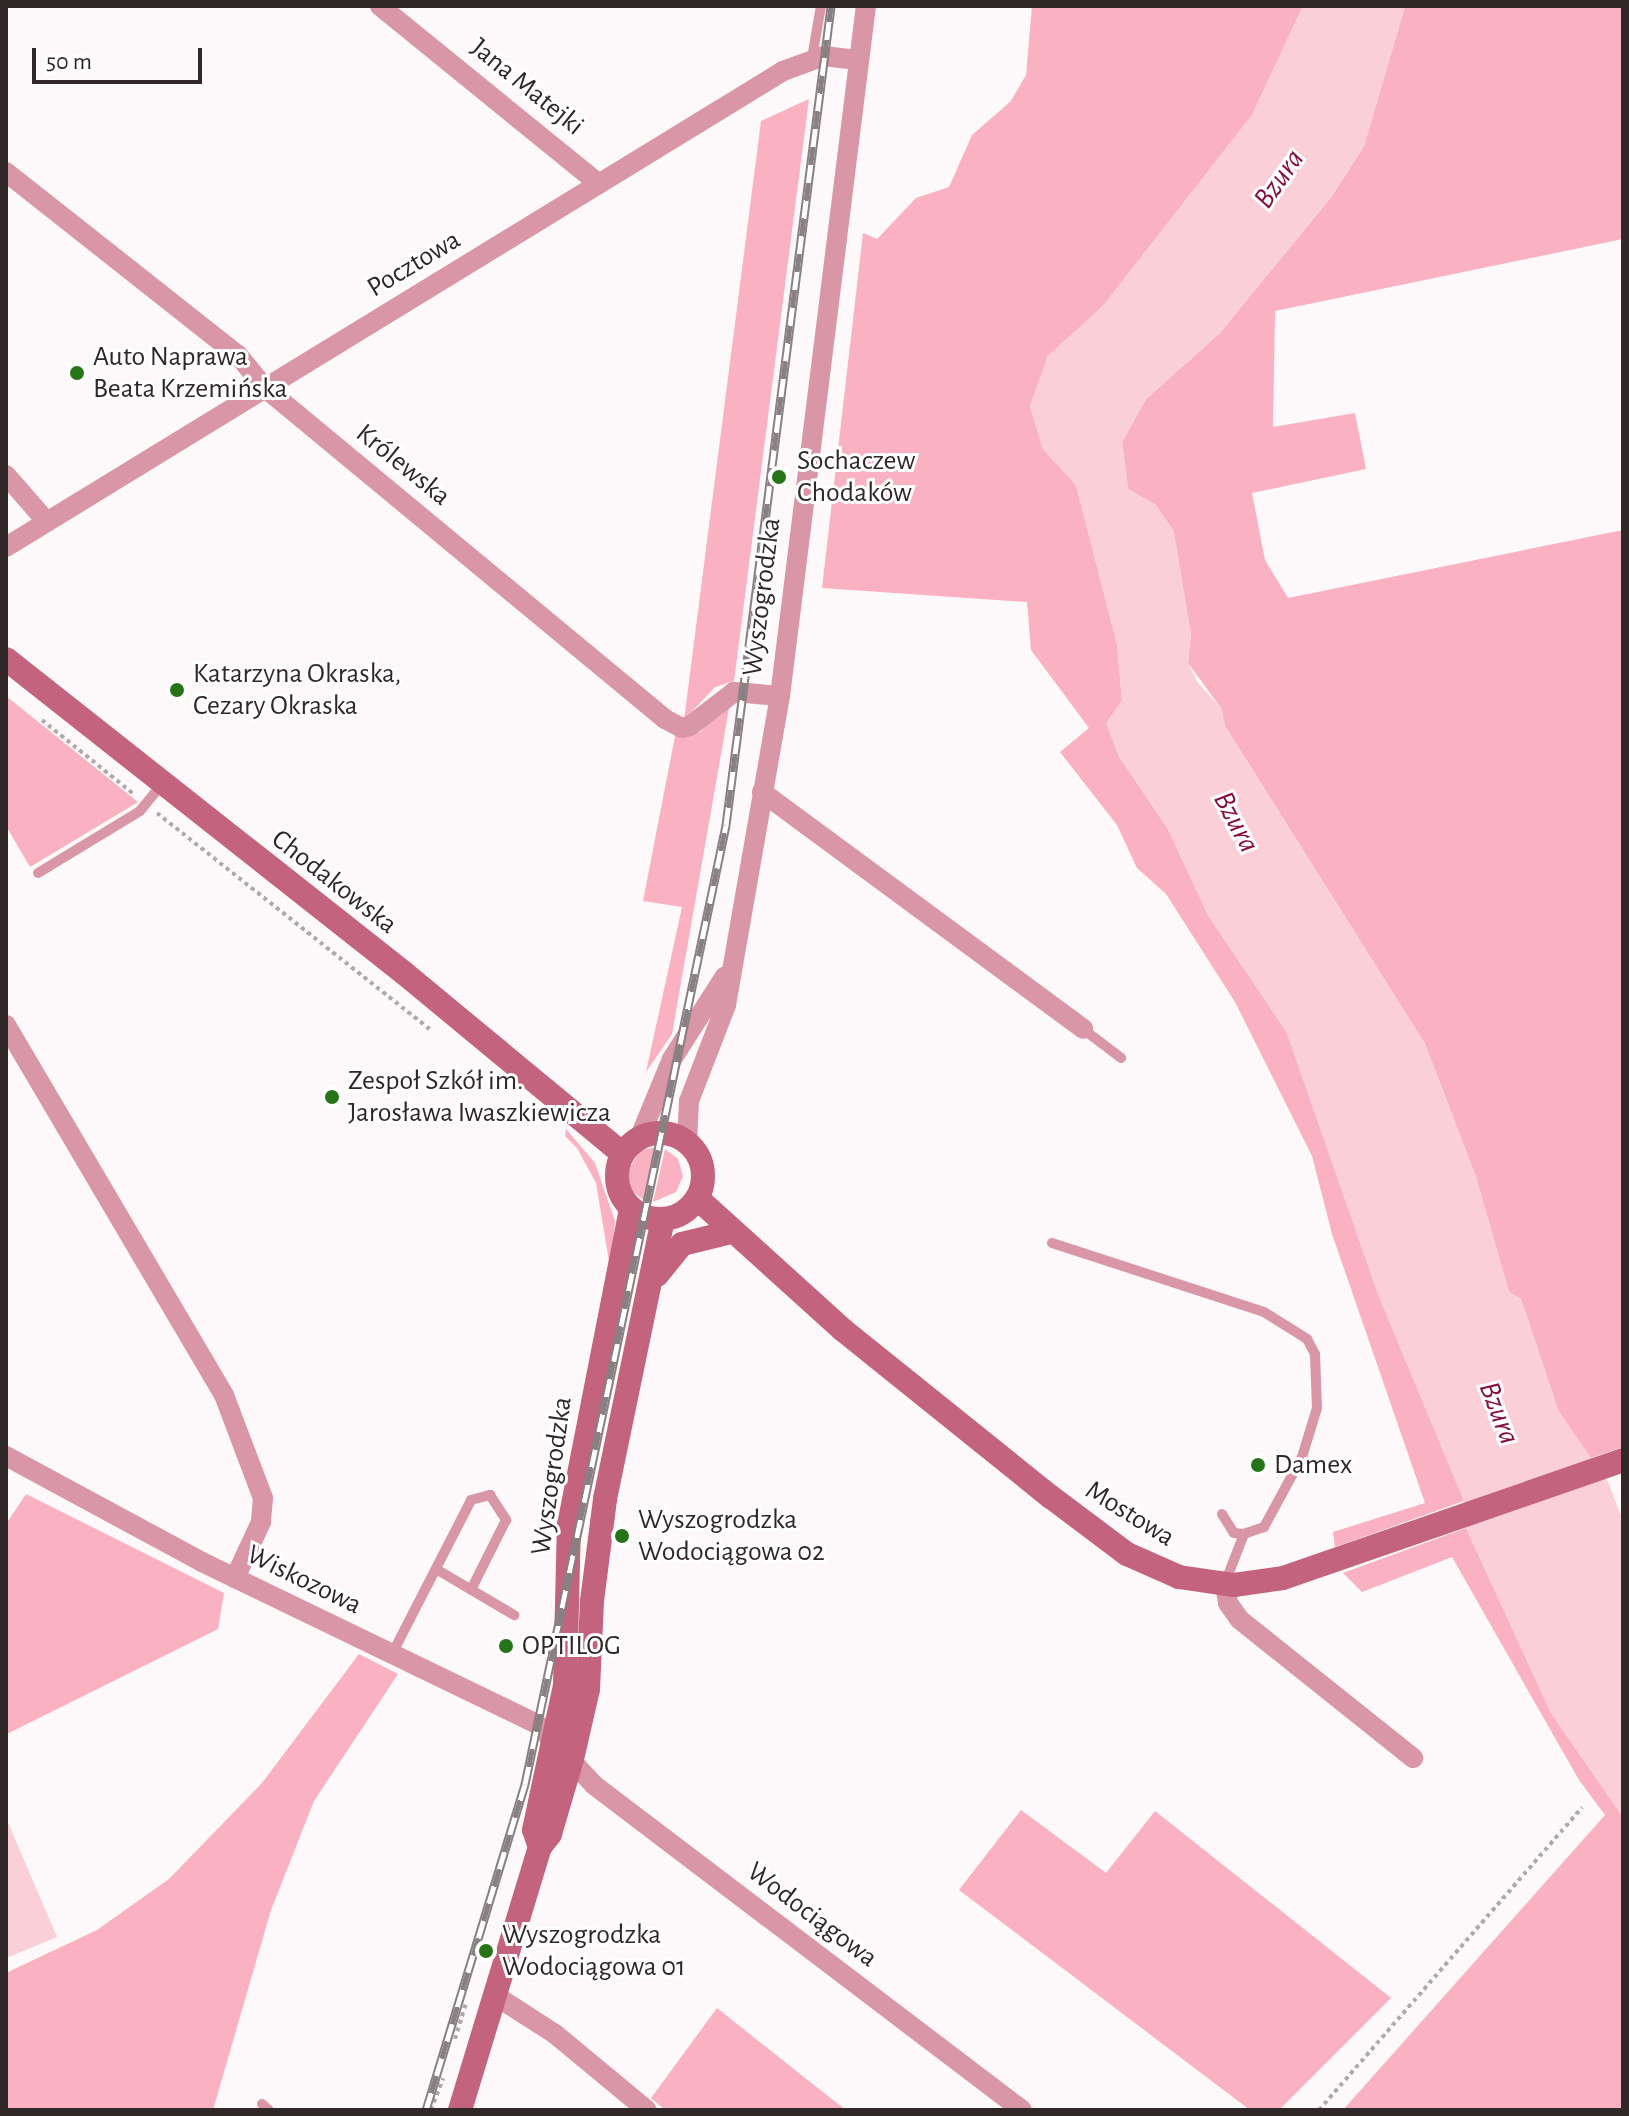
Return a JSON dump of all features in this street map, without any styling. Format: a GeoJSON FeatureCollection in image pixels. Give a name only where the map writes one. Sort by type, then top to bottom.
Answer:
{"type":"FeatureCollection","features":[{"type":"Feature","properties":{"kind":"main road","name":"Chodakowska"},"geometry":{"type":"LineString","coordinates":[[6,659],[162,784],[631,1146]]}},
{"type":"Feature","properties":{"kind":"main road"},"geometry":{"type":"LineString","coordinates":[[665,1134],[687,1143],[703,1174],[697,1198],[686,1210],[663,1219],[631,1209],[618,1189],[631,1146],[665,1134]]}},
{"type":"Feature","properties":{"kind":"main road","name":"Mostowa"},"geometry":{"type":"LineString","coordinates":[[697,1198],[731,1232],[1102,1538],[1153,1567],[1225,1584],[1283,1578],[1623,1460]]}},
{"type":"Feature","properties":{"kind":"main road","name":"Wyszogrodzka"},"geometry":{"type":"LineString","coordinates":[[540,1847],[534,1830],[556,1740],[565,1686],[569,1525],[631,1209]]}},
{"type":"Feature","properties":{"kind":"main road","name":"Wyszogrodzka"},"geometry":{"type":"LineString","coordinates":[[460,2110],[540,1847],[550,1834],[588,1689],[592,1601],[605,1499],[653,1284],[663,1219]]}},
{"type":"Feature","properties":{"kind":"main road"},"geometry":{"type":"LineString","coordinates":[[653,1284],[682,1244],[714,1232],[731,1232]]}},
{"type":"Feature","properties":{"kind":"street","name":"Jana Matejki"},"geometry":{"type":"LineString","coordinates":[[380,6],[599,184]]}},
{"type":"Feature","properties":{"kind":"street","name":"Wyszogrodzka"},"geometry":{"type":"LineString","coordinates":[[687,1143],[689,1101],[726,1005],[780,696],[866,6]]}},
{"type":"Feature","properties":{"kind":"street","name":"Pocztowa"},"geometry":{"type":"LineString","coordinates":[[6,547],[264,387],[812,58]]}},
{"type":"Feature","properties":{"kind":"street"},"geometry":{"type":"LineString","coordinates":[[812,58],[859,60]]}},
{"type":"Feature","properties":{"kind":"street","name":"Królewska"},"geometry":{"type":"LineString","coordinates":[[6,172],[238,355],[264,387],[675,726],[698,722],[734,692],[780,696]]}},
{"type":"Feature","properties":{"kind":"street"},"geometry":{"type":"LineString","coordinates":[[6,475],[47,522]]}},
{"type":"Feature","properties":{"kind":"street"},"geometry":{"type":"LineString","coordinates":[[762,792],[1083,1029]]}},
{"type":"Feature","properties":{"kind":"street","name":"Wyszogrodzka"},"geometry":{"type":"LineString","coordinates":[[631,1146],[672,1059],[736,955]]}},
{"type":"Feature","properties":{"kind":"street"},"geometry":{"type":"LineString","coordinates":[[6,1025],[224,1395],[263,1498],[261,1522],[235,1578]]}},
{"type":"Feature","properties":{"kind":"street","name":"Wiskozowa"},"geometry":{"type":"LineString","coordinates":[[6,1456],[235,1578],[537,1724],[572,1759]]}},
{"type":"Feature","properties":{"kind":"street"},"geometry":{"type":"LineString","coordinates":[[1225,1584],[1228,1603],[1239,1619],[1413,1758]]}},
{"type":"Feature","properties":{"kind":"street","name":"Wodociągowa"},"geometry":{"type":"LineString","coordinates":[[572,1759],[594,1785],[1022,2110]]}},
{"type":"Feature","properties":{"kind":"street"},"geometry":{"type":"LineString","coordinates":[[496,1996],[555,2034],[647,2110]]}},
{"type":"Feature","properties":{"kind":"lane"},"geometry":{"type":"LineString","coordinates":[[812,58],[821,6]]}},
{"type":"Feature","properties":{"kind":"lane"},"geometry":{"type":"LineString","coordinates":[[38,873],[147,805],[162,784]]}},
{"type":"Feature","properties":{"kind":"lane"},"geometry":{"type":"LineString","coordinates":[[1083,1029],[1121,1058]]}},
{"type":"Feature","properties":{"kind":"lane"},"geometry":{"type":"LineString","coordinates":[[1052,1243],[1264,1312],[1307,1339],[1320,1376],[1317,1408],[1302,1457],[1264,1527],[1244,1534],[1234,1533],[1222,1514]]}},
{"type":"Feature","properties":{"kind":"lane"},"geometry":{"type":"LineString","coordinates":[[392,1654],[471,1500],[480,1494],[496,1499],[505,1511],[503,1533],[471,1590]]}},
{"type":"Feature","properties":{"kind":"lane"},"geometry":{"type":"LineString","coordinates":[[1225,1584],[1244,1534]]}},
{"type":"Feature","properties":{"kind":"lane"},"geometry":{"type":"LineString","coordinates":[[436,1569],[514,1615]]}},
{"type":"Feature","properties":{"kind":"path"},"geometry":{"type":"LineString","coordinates":[[30,710],[431,1030]]}},
{"type":"Feature","properties":{"kind":"path"},"geometry":{"type":"LineString","coordinates":[[1319,2110],[1582,1807]]}},
{"type":"Feature","properties":{"kind":"shaded area"},"geometry":{"type":"Polygon","coordinates":[[[1032,6],[1303,6],[1252,115],[1103,306],[1048,356],[1030,406],[1043,449],[1076,485],[1117,644],[1122,700],[1118,755],[1168,829],[1208,915],[1287,1033],[1378,1294],[1464,1501],[1335,1547],[1333,1532],[1425,1503],[1332,1234],[1312,1156],[1235,1002],[1166,894],[1137,868],[1117,825],[1060,752],[1089,728],[1031,650],[1027,602],[822,588],[863,233],[877,239],[916,198],[949,187],[972,135],[1011,101],[1026,75],[1032,6]]]}},
{"type":"Feature","properties":{"kind":"shaded area"},"geometry":{"type":"Polygon","coordinates":[[[1405,6],[1623,6],[1623,239],[1275,311],[1273,427],[1355,413],[1366,469],[1252,493],[1265,560],[1288,598],[1623,530],[1623,1447],[1588,1459],[1558,1410],[1521,1299],[1509,1292],[1476,1177],[1425,1044],[1225,726],[1221,708],[1188,663],[1191,633],[1156,505],[1128,489],[1122,442],[1146,399],[1219,334],[1332,196],[1364,146],[1405,6]]]}},
{"type":"Feature","properties":{"kind":"shaded area"},"geometry":{"type":"Polygon","coordinates":[[[809,99],[734,681],[715,687],[684,720],[761,121],[809,99]]]}},
{"type":"Feature","properties":{"kind":"shaded area"},"geometry":{"type":"Polygon","coordinates":[[[6,696],[138,802],[30,867],[6,826],[6,696]]]}},
{"type":"Feature","properties":{"kind":"shaded area"},"geometry":{"type":"Polygon","coordinates":[[[731,697],[672,1034],[646,1072],[682,907],[643,901],[676,731],[685,737],[700,732],[731,697]]]}},
{"type":"Feature","properties":{"kind":"shaded area"},"geometry":{"type":"Polygon","coordinates":[[[566,1129],[595,1163],[615,1221],[610,1267],[596,1183],[577,1148],[565,1136],[566,1129]]]}},
{"type":"Feature","properties":{"kind":"shaded area"},"geometry":{"type":"Polygon","coordinates":[[[658,1147],[645,1201],[631,1190],[627,1173],[640,1150],[658,1147]]]}},
{"type":"Feature","properties":{"kind":"shaded area"},"geometry":{"type":"Polygon","coordinates":[[[665,1149],[678,1159],[683,1176],[676,1192],[653,1202],[665,1149]]]}},
{"type":"Feature","properties":{"kind":"shaded area"},"geometry":{"type":"Polygon","coordinates":[[[26,1494],[224,1593],[218,1629],[7,1734],[6,1524],[26,1494]]]}},
{"type":"Feature","properties":{"kind":"shaded area"},"geometry":{"type":"Polygon","coordinates":[[[1466,1528],[1551,1713],[1623,1817],[1623,2110],[1343,2110],[1605,1815],[1579,1780],[1452,1557],[1362,1592],[1343,1573],[1466,1528]]]}},
{"type":"Feature","properties":{"kind":"shaded area"},"geometry":{"type":"Polygon","coordinates":[[[359,1654],[398,1674],[314,1801],[271,1910],[213,2110],[6,2110],[6,1973],[97,1930],[169,1879],[262,1783],[359,1654]]]}},
{"type":"Feature","properties":{"kind":"shaded area"},"geometry":{"type":"Polygon","coordinates":[[[1021,1810],[1106,1873],[1155,1811],[1391,1998],[1279,2110],[1250,2110],[959,1890],[1021,1810]]]}},
{"type":"Feature","properties":{"kind":"shaded area"},"geometry":{"type":"Polygon","coordinates":[[[717,2008],[846,2110],[665,2110],[651,2098],[717,2008]]]}},
{"type":"Feature","properties":{"kind":"water","name":"Bzura"},"geometry":{"type":"Polygon","coordinates":[[[1303,6],[1405,6],[1364,146],[1332,196],[1219,334],[1146,399],[1122,442],[1128,489],[1156,505],[1174,531],[1191,633],[1188,663],[1198,683],[1221,708],[1225,726],[1425,1044],[1476,1177],[1509,1292],[1521,1298],[1558,1410],[1608,1482],[1623,1521],[1623,1817],[1551,1713],[1466,1528],[1464,1501],[1378,1294],[1287,1033],[1208,915],[1168,829],[1118,755],[1106,723],[1122,700],[1117,644],[1076,485],[1043,449],[1030,406],[1048,356],[1103,306],[1252,115],[1303,6]]]}},
{"type":"Feature","properties":{"kind":"water"},"geometry":{"type":"Polygon","coordinates":[[[6,1818],[57,1937],[6,1958],[6,1818]]]}},
{"type":"Feature","properties":{"kind":"railway"},"geometry":{"type":"LineString","coordinates":[[426,2110],[525,1784],[726,825],[831,6]]}},
{"type":"Feature","properties":{"kind":"place","name":"Auto Naprawa Beata Krzemińska"},"geometry":{"type":"Point","coordinates":[77,373]}},
{"type":"Feature","properties":{"kind":"place","name":"Sochaczew Chodaków"},"geometry":{"type":"Point","coordinates":[779,477]}},
{"type":"Feature","properties":{"kind":"place","name":"Katarzyna Okraska, Cezary Okraska"},"geometry":{"type":"Point","coordinates":[177,690]}},
{"type":"Feature","properties":{"kind":"place","name":"Zespoł Szkół im. Jarosława Iwaszkiewicza"},"geometry":{"type":"Point","coordinates":[332,1097]}},
{"type":"Feature","properties":{"kind":"place","name":"Damex"},"geometry":{"type":"Point","coordinates":[1258,1465]}},
{"type":"Feature","properties":{"kind":"place","name":"Wyszogrodzka Wodociągowa 02"},"geometry":{"type":"Point","coordinates":[622,1536]}},
{"type":"Feature","properties":{"kind":"place","name":"OPTILOG"},"geometry":{"type":"Point","coordinates":[506,1646]}},
{"type":"Feature","properties":{"kind":"place","name":"Wyszogrodzka Wodociągowa 01"},"geometry":{"type":"Point","coordinates":[486,1951]}}]}
